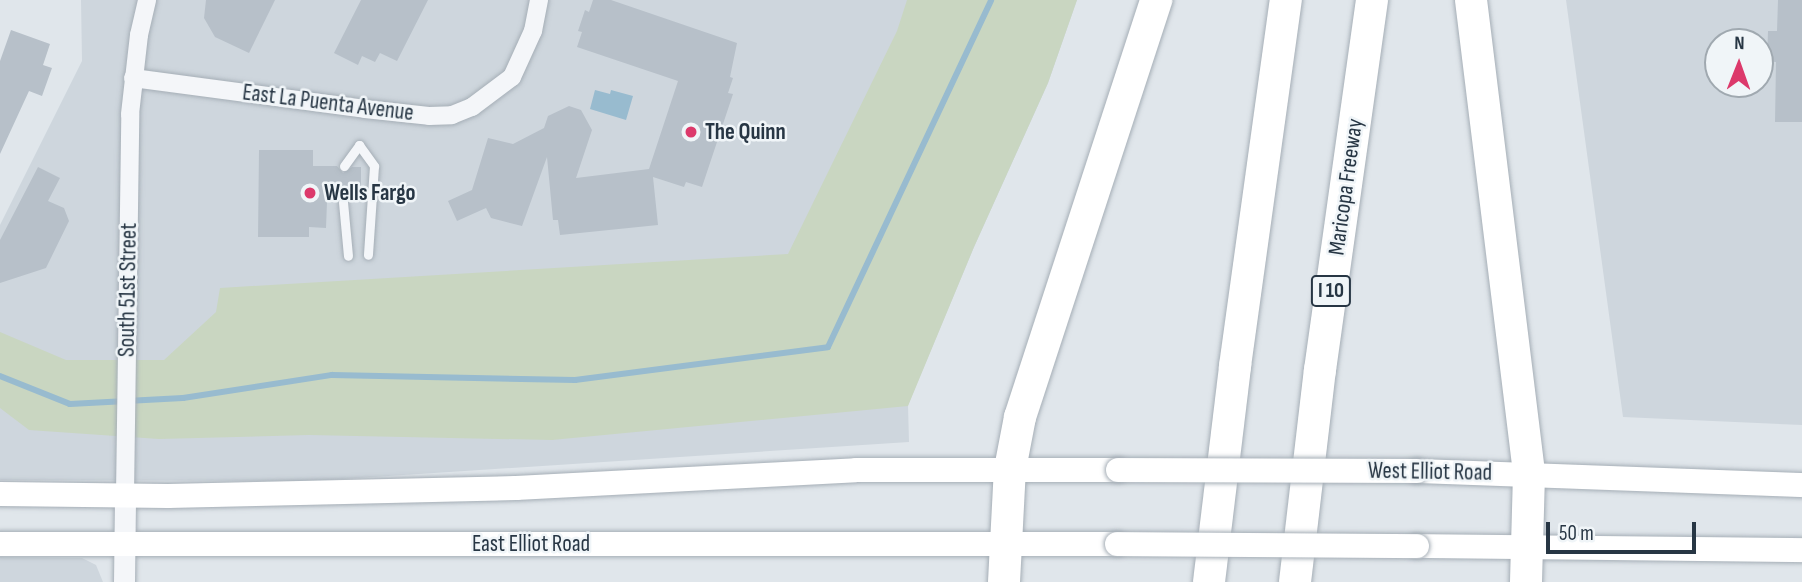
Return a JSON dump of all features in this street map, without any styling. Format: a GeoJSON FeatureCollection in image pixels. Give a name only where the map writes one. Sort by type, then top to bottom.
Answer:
{"type":"FeatureCollection","features":[{"type":"Feature","properties":{"kind":"highway"},"geometry":{"type":"LineString","coordinates":[[1004,582],[1004,542],[1010,469],[1020,416],[1156,0]]}},
{"type":"Feature","properties":{"kind":"highway"},"geometry":{"type":"LineString","coordinates":[[1209,582],[1235,366],[1286,0]]}},
{"type":"Feature","properties":{"kind":"highway","name":"Maricopa Freeway"},"geometry":{"type":"LineString","coordinates":[[1294,582],[1320,370],[1372,0]]}},
{"type":"Feature","properties":{"kind":"highway"},"geometry":{"type":"LineString","coordinates":[[1471,0],[1529,474],[1526,582]]}},
{"type":"Feature","properties":{"kind":"main road","name":"West Elliot Road"},"geometry":{"type":"LineString","coordinates":[[1010,469],[1417,471],[1802,485]]}},
{"type":"Feature","properties":{"kind":"main road"},"geometry":{"type":"LineString","coordinates":[[0,494],[125,495],[516,488],[856,470],[1010,469]]}},
{"type":"Feature","properties":{"kind":"main road","name":"East Elliot Road"},"geometry":{"type":"LineString","coordinates":[[0,544],[1004,542],[1529,548]]}},
{"type":"Feature","properties":{"kind":"main road"},"geometry":{"type":"LineString","coordinates":[[1529,548],[1802,550]]}},
{"type":"Feature","properties":{"kind":"street","name":"South 51st Street"},"geometry":{"type":"LineString","coordinates":[[124,582],[133,78],[147,0]]}},
{"type":"Feature","properties":{"kind":"street","name":"East La Puenta Avenue"},"geometry":{"type":"LineString","coordinates":[[133,78],[429,116],[452,115],[472,107],[512,77],[533,31],[539,0]]}},
{"type":"Feature","properties":{"kind":"lane"},"geometry":{"type":"LineString","coordinates":[[344,166],[359,145],[374,166],[368,255]]}},
{"type":"Feature","properties":{"kind":"lane"},"geometry":{"type":"LineString","coordinates":[[343,202],[348,256]]}},
{"type":"Feature","properties":{"kind":"shaded area"},"geometry":{"type":"Polygon","coordinates":[[[81,0],[1077,0],[1048,83],[974,247],[908,405],[909,442],[312,481],[0,480],[0,225],[82,61],[81,0]]]}},
{"type":"Feature","properties":{"kind":"shaded area"},"geometry":{"type":"Polygon","coordinates":[[[1566,0],[1802,0],[1802,425],[1623,417],[1566,0]]]}},
{"type":"Feature","properties":{"kind":"shaded area"},"geometry":{"type":"Polygon","coordinates":[[[0,557],[82,558],[96,565],[103,582],[0,582],[0,557]]]}},
{"type":"Feature","properties":{"kind":"green space"},"geometry":{"type":"Polygon","coordinates":[[[907,0],[1077,0],[1048,83],[974,247],[908,406],[552,440],[309,435],[159,439],[29,430],[0,408],[0,332],[66,360],[164,360],[216,312],[220,288],[788,254],[897,31],[907,0]]]}},
{"type":"Feature","properties":{"kind":"water"},"geometry":{"type":"Polygon","coordinates":[[[595,90],[610,94],[611,90],[633,96],[626,120],[590,109],[595,90]]]}},
{"type":"Feature","properties":{"kind":"building"},"geometry":{"type":"Polygon","coordinates":[[[206,0],[275,0],[249,53],[215,37],[204,18],[206,0]]]}},
{"type":"Feature","properties":{"kind":"building"},"geometry":{"type":"Polygon","coordinates":[[[361,0],[428,0],[397,61],[380,53],[375,62],[362,56],[358,65],[334,53],[361,0]]]}},
{"type":"Feature","properties":{"kind":"building","name":"The Quinn"},"geometry":{"type":"Polygon","coordinates":[[[593,0],[611,0],[737,43],[730,77],[733,78],[728,93],[733,94],[702,187],[686,182],[684,187],[653,177],[658,225],[560,235],[558,220],[553,220],[547,157],[522,226],[491,218],[486,208],[457,221],[448,201],[472,190],[488,138],[513,144],[544,128],[548,116],[569,106],[581,110],[592,130],[576,178],[649,169],[678,81],[577,47],[582,32],[578,31],[585,10],[589,12],[593,0]]]}},
{"type":"Feature","properties":{"kind":"building"},"geometry":{"type":"Polygon","coordinates":[[[1778,0],[1802,0],[1802,122],[1775,122],[1774,31],[1777,31],[1778,0]]]}},
{"type":"Feature","properties":{"kind":"building"},"geometry":{"type":"Polygon","coordinates":[[[11,30],[50,44],[43,65],[52,68],[42,96],[29,91],[0,154],[0,61],[11,30]]]}},
{"type":"Feature","properties":{"kind":"building","name":"Wells Fargo"},"geometry":{"type":"Polygon","coordinates":[[[259,150],[313,150],[313,166],[337,166],[343,173],[352,167],[361,167],[361,202],[350,202],[343,195],[336,202],[327,202],[326,228],[309,227],[309,237],[258,237],[259,150]]]}},
{"type":"Feature","properties":{"kind":"building"},"geometry":{"type":"Polygon","coordinates":[[[38,167],[60,178],[48,201],[64,208],[69,221],[46,268],[0,283],[0,240],[38,167]]]}},
{"type":"Feature","properties":{"kind":"waterway"},"geometry":{"type":"LineString","coordinates":[[0,376],[70,404],[183,398],[332,375],[575,380],[828,347],[991,0]]}},
{"type":"Feature","properties":{"kind":"place","name":"The Quinn"},"geometry":{"type":"Point","coordinates":[691,132]}},
{"type":"Feature","properties":{"kind":"place","name":"Wells Fargo"},"geometry":{"type":"Point","coordinates":[310,193]}}]}
